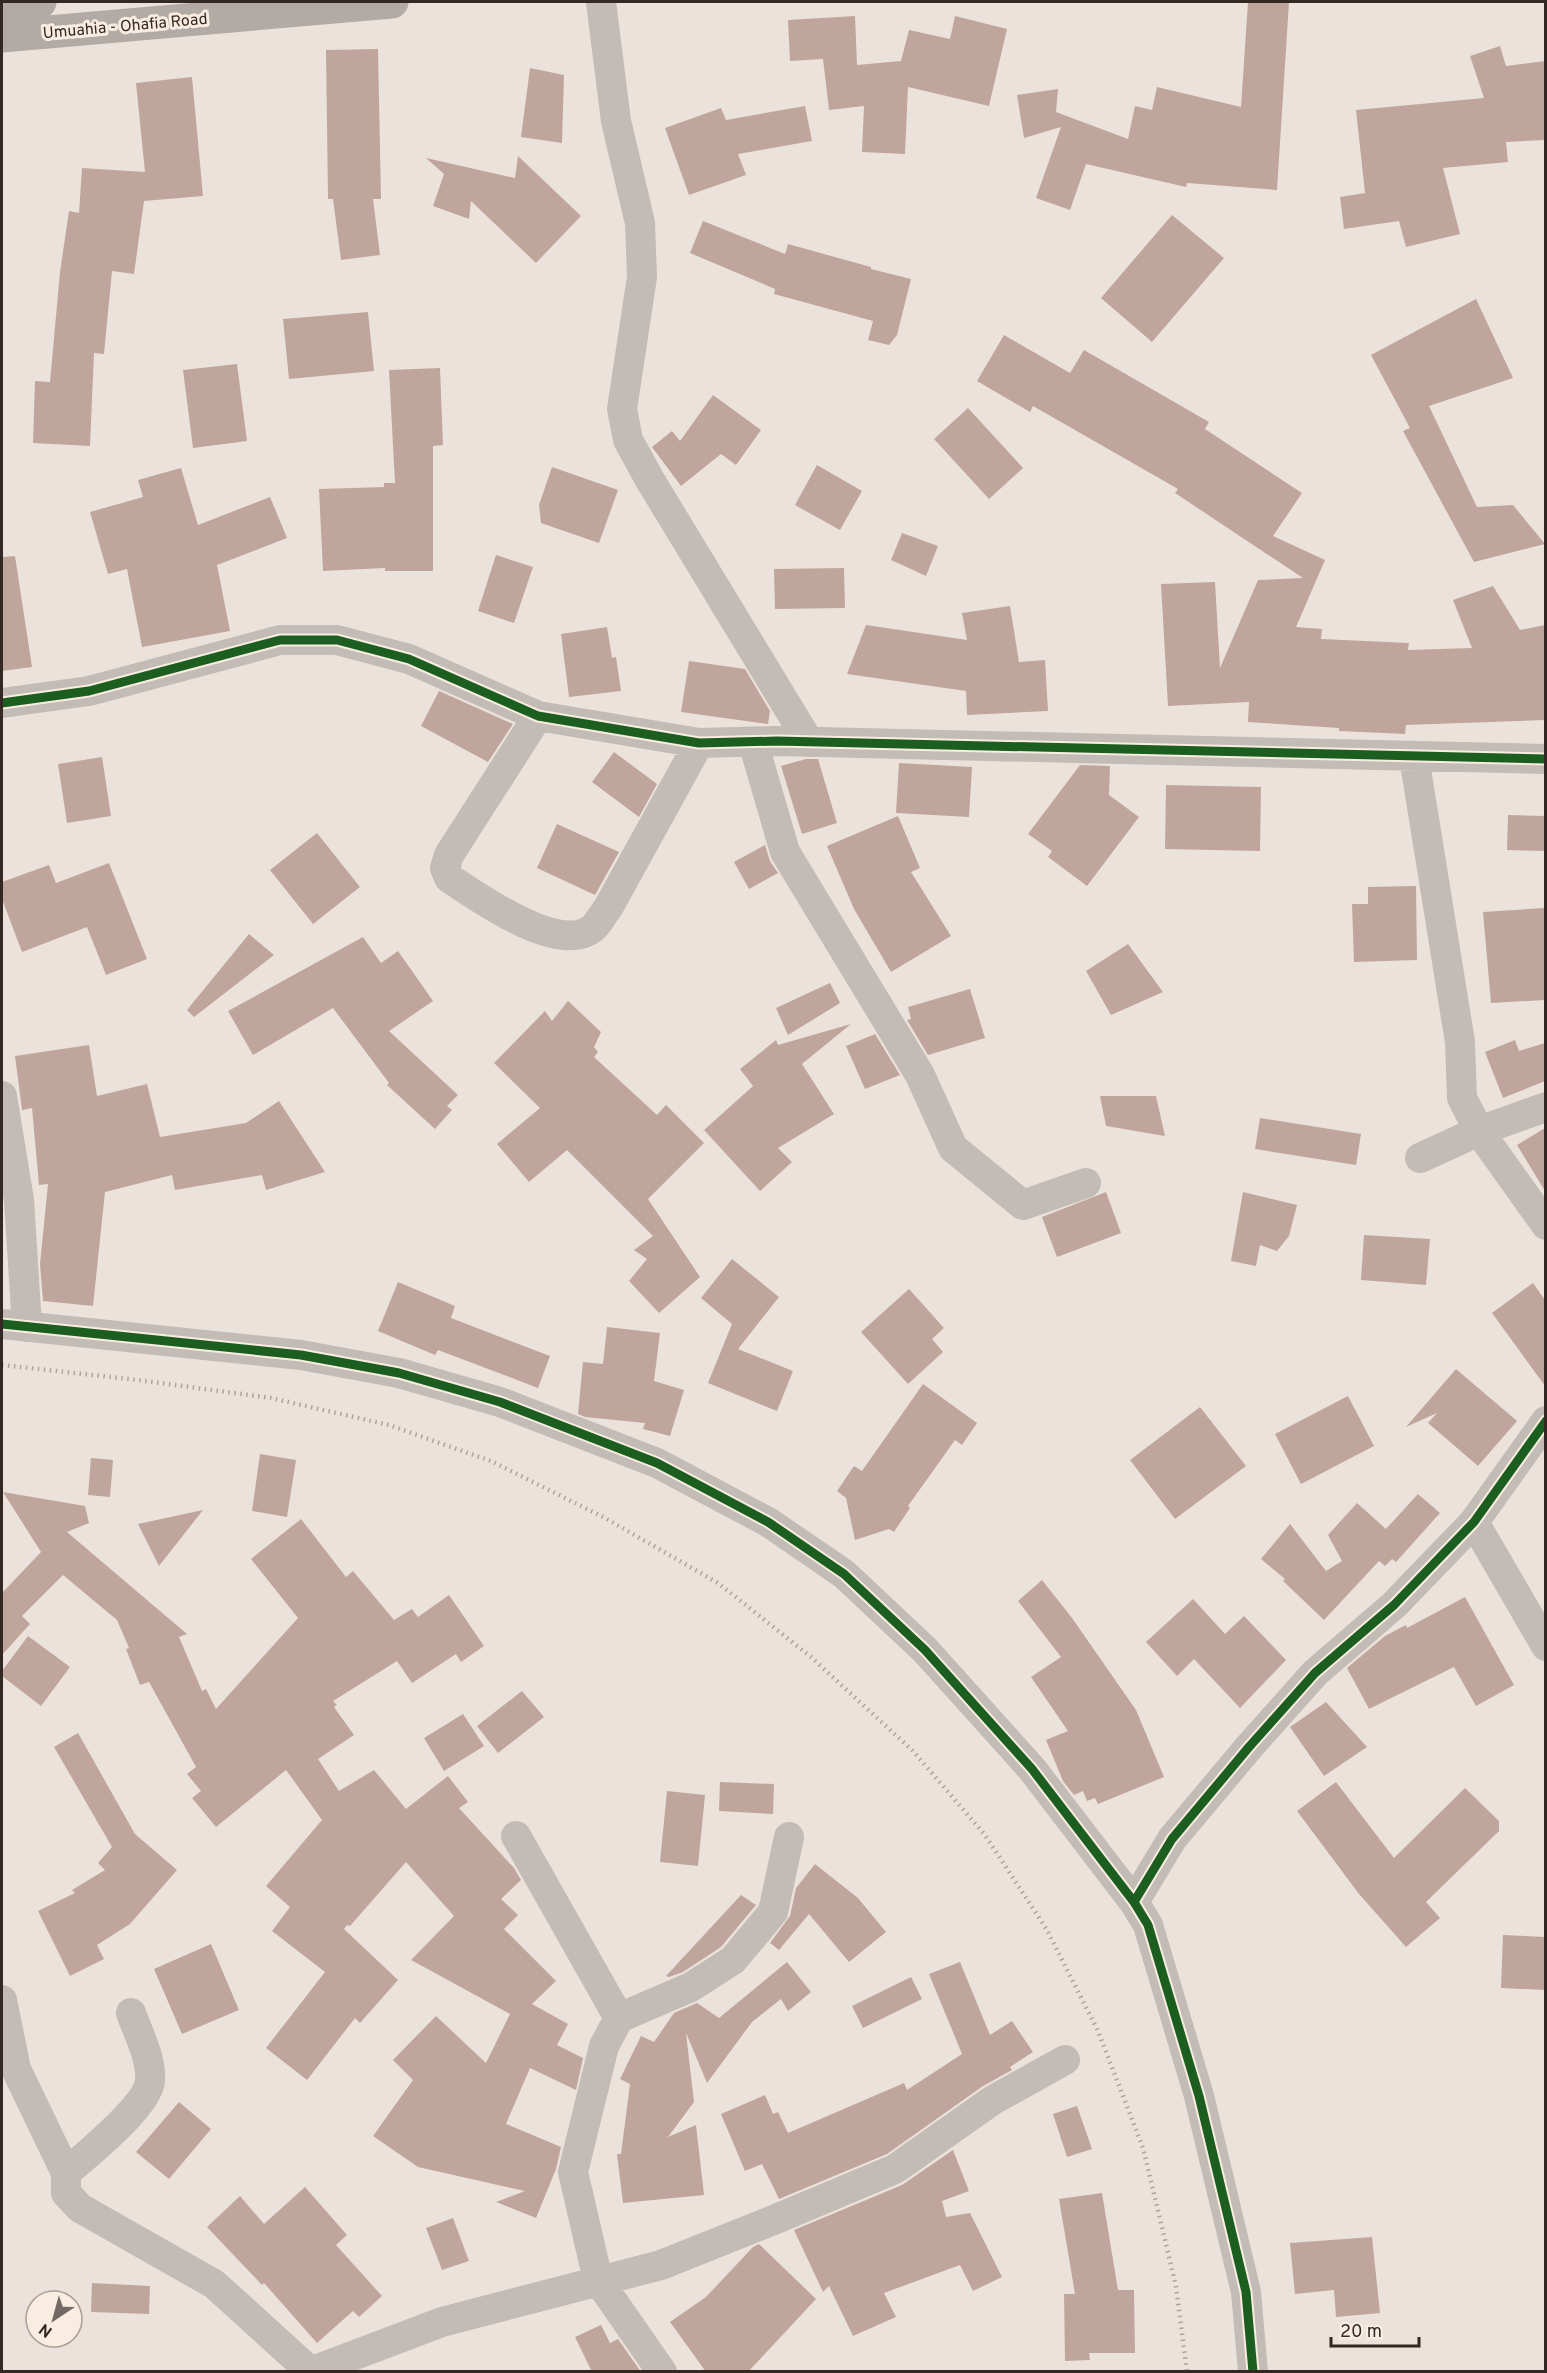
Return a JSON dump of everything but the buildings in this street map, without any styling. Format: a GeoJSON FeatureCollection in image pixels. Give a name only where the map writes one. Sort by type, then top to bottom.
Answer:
{"type":"FeatureCollection","features":[{"type":"Feature","properties":{"kind":"main road","name":"Umuahia - Ohafia Road"},"geometry":{"type":"LineString","coordinates":[[2,5],[40,2]]}},
{"type":"Feature","properties":{"kind":"main road","name":"Umuahia - Ohafia Road"},"geometry":{"type":"LineString","coordinates":[[2,36],[392,2]]}},
{"type":"Feature","properties":{"kind":"street"},"geometry":{"type":"LineString","coordinates":[[601,2],[616,121],[640,223],[642,277],[622,409],[628,440],[809,742]]}},
{"type":"Feature","properties":{"kind":"street"},"geometry":{"type":"LineString","coordinates":[[2,703],[89,691],[280,640],[336,640],[409,659],[538,716],[699,743],[809,742],[1545,759]]}},
{"type":"Feature","properties":{"kind":"street"},"geometry":{"type":"LineString","coordinates":[[538,716],[449,855],[445,868],[449,878],[508,917],[564,936],[579,934],[593,927],[608,908],[699,743]]}},
{"type":"Feature","properties":{"kind":"street"},"geometry":{"type":"LineString","coordinates":[[753,742],[785,852],[920,1075],[953,1148],[1023,1205],[1086,1183]]}},
{"type":"Feature","properties":{"kind":"street"},"geometry":{"type":"LineString","coordinates":[[1414,757],[1460,1042],[1462,1098],[1479,1131],[1545,1225]]}},
{"type":"Feature","properties":{"kind":"street"},"geometry":{"type":"LineString","coordinates":[[2,1096],[19,1200],[14,1326],[301,1355],[399,1373],[500,1402],[657,1463],[768,1522],[844,1574],[925,1650],[1032,1769],[1134,1902],[1148,1925],[1199,2096],[1246,2292],[1253,2372]]}},
{"type":"Feature","properties":{"kind":"street"},"geometry":{"type":"LineString","coordinates":[[1420,1158],[1479,1131],[1545,1107]]}},
{"type":"Feature","properties":{"kind":"street"},"geometry":{"type":"LineString","coordinates":[[1134,1902],[1172,1839],[1315,1673],[1394,1605],[1474,1522],[1545,1422]]}},
{"type":"Feature","properties":{"kind":"street"},"geometry":{"type":"LineString","coordinates":[[1474,1522],[1545,1646]]}},
{"type":"Feature","properties":{"kind":"street"},"geometry":{"type":"LineString","coordinates":[[516,1836],[619,2018]]}},
{"type":"Feature","properties":{"kind":"street"},"geometry":{"type":"LineString","coordinates":[[662,2372],[598,2280],[573,2172],[604,2046],[619,2018],[691,1987],[733,1960],[773,1912],[789,1837]]}},
{"type":"Feature","properties":{"kind":"street"},"geometry":{"type":"LineString","coordinates":[[2,2000],[16,2069],[66,2173],[66,2193],[80,2208],[213,2284],[310,2371],[442,2322],[661,2265],[895,2169],[993,2100],[1065,2060]]}},
{"type":"Feature","properties":{"kind":"street"},"geometry":{"type":"LineString","coordinates":[[66,2173],[140,2104],[150,2081],[147,2058],[131,2013]]}},
{"type":"Feature","properties":{"kind":"railway"},"geometry":{"type":"LineString","coordinates":[[2,1365],[271,1398],[389,1425],[491,1461],[605,1518],[718,1583],[811,1657],[913,1751],[985,1835],[1047,1930],[1098,2031],[1143,2148],[1176,2286],[1187,2372]]}},
{"type":"Feature","properties":{"kind":"cycle path"},"geometry":{"type":"LineString","coordinates":[[2,703],[89,691],[280,640],[337,640],[409,659],[538,716],[699,743],[777,741],[1546,759]]}},
{"type":"Feature","properties":{"kind":"cycle path"},"geometry":{"type":"LineString","coordinates":[[2,1324],[301,1355],[399,1373],[500,1402],[657,1463],[768,1522],[844,1574],[925,1650],[1032,1769],[1134,1902]]}},
{"type":"Feature","properties":{"kind":"cycle path"},"geometry":{"type":"LineString","coordinates":[[1253,2372],[1246,2292],[1199,2096],[1148,1925],[1134,1902],[1172,1839],[1249,1747],[1315,1673],[1394,1605],[1474,1522],[1546,1421]]}}]}
